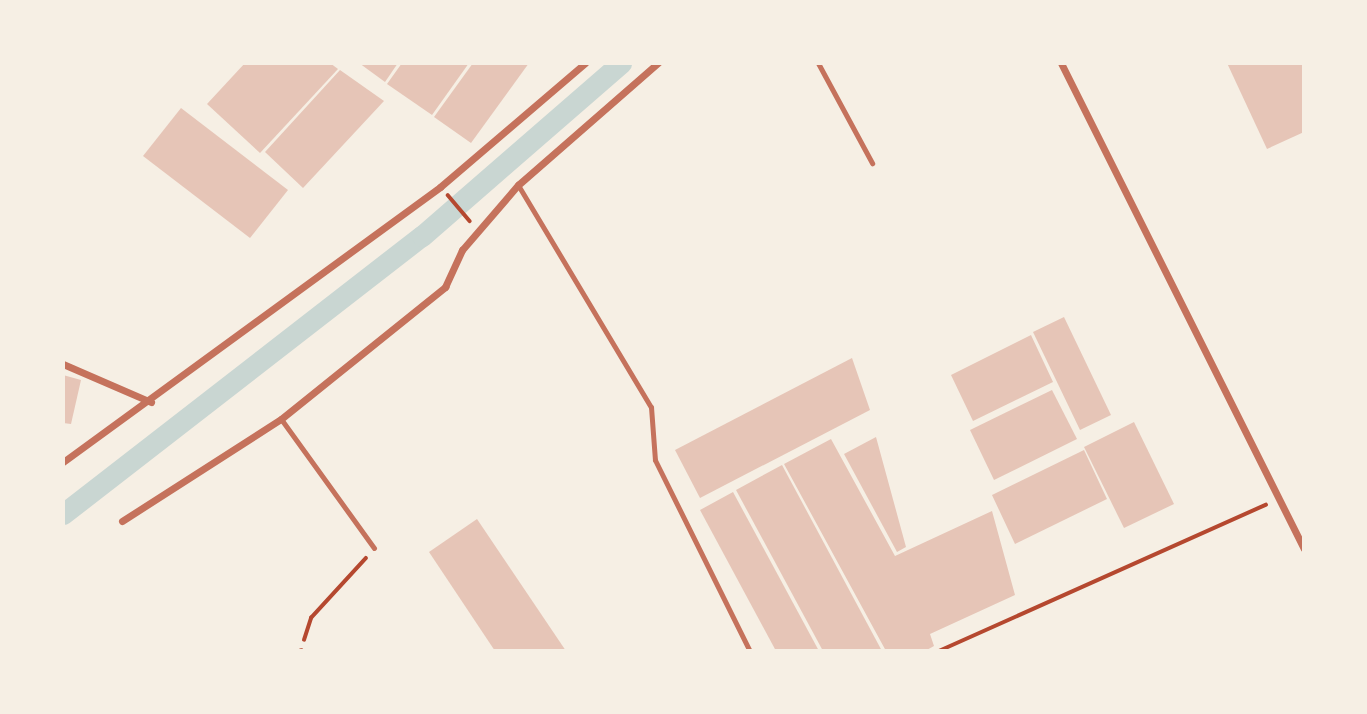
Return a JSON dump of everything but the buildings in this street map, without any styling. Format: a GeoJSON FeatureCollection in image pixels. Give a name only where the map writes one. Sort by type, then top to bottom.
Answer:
{"type":"FeatureCollection","features":[{"type":"Feature","properties":{"kind":"street"},"geometry":{"type":"LineString","coordinates":[[63,462],[151,402],[440,187],[585,63]]}},
{"type":"Feature","properties":{"kind":"street"},"geometry":{"type":"LineString","coordinates":[[122,521],[281,419],[446,288],[461,250],[518,186],[658,63]]}},
{"type":"Feature","properties":{"kind":"street"},"geometry":{"type":"LineString","coordinates":[[1061,63],[1304,549]]}},
{"type":"Feature","properties":{"kind":"street"},"geometry":{"type":"LineString","coordinates":[[63,364],[151,402]]}},
{"type":"Feature","properties":{"kind":"lane"},"geometry":{"type":"LineString","coordinates":[[818,63],[872,163]]}},
{"type":"Feature","properties":{"kind":"lane"},"geometry":{"type":"LineString","coordinates":[[518,186],[651,407],[655,460],[750,651]]}},
{"type":"Feature","properties":{"kind":"lane"},"geometry":{"type":"LineString","coordinates":[[281,419],[374,548]]}},
{"type":"Feature","properties":{"kind":"path"},"geometry":{"type":"LineString","coordinates":[[445,192],[468,219]]}},
{"type":"Feature","properties":{"kind":"path"},"geometry":{"type":"LineString","coordinates":[[939,651],[1278,500]]}},
{"type":"Feature","properties":{"kind":"path"},"geometry":{"type":"LineString","coordinates":[[300,650],[311,618],[374,548]]}},
{"type":"Feature","properties":{"kind":"waterway"},"geometry":{"type":"LineString","coordinates":[[63,514],[422,236],[621,63]]}}]}
